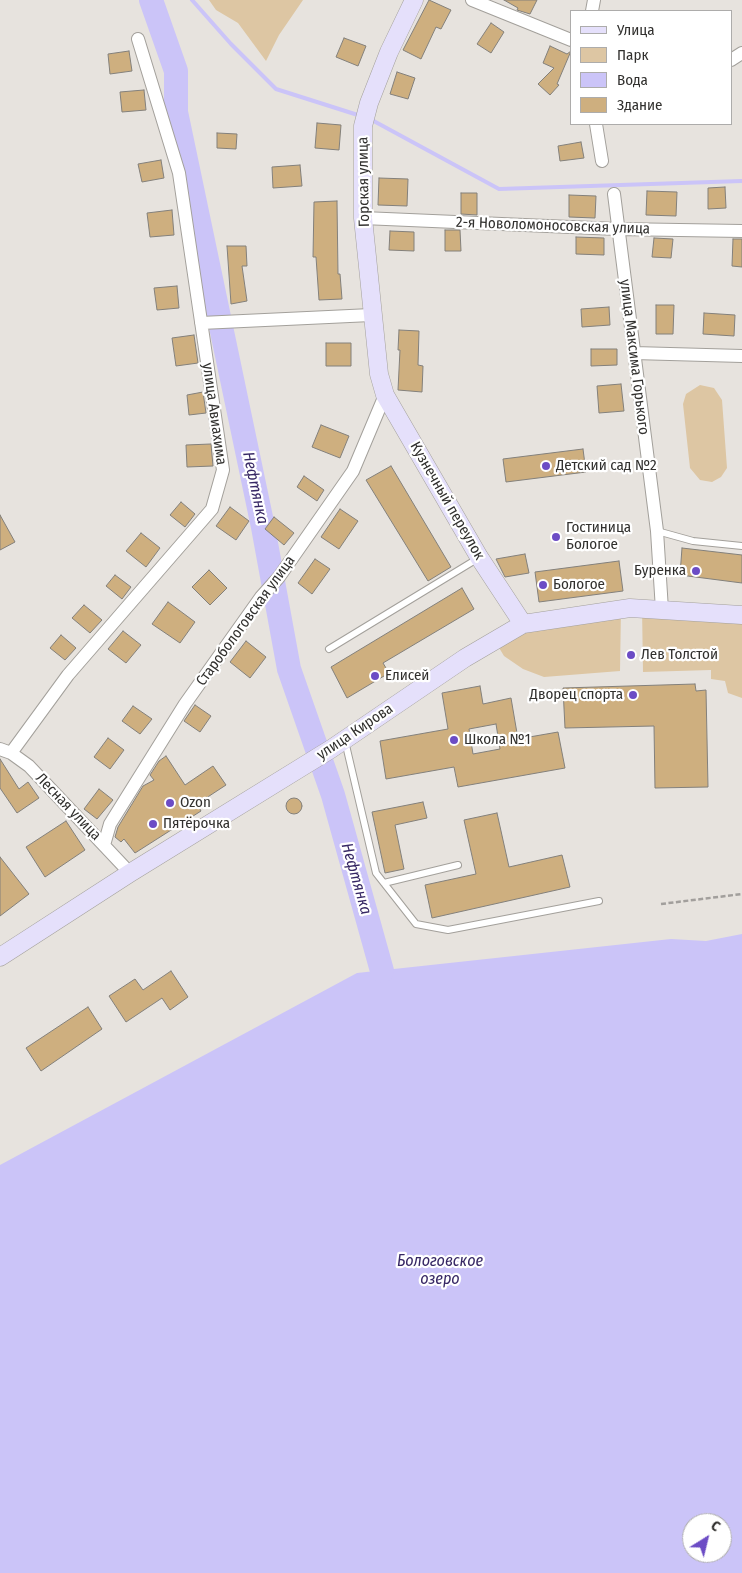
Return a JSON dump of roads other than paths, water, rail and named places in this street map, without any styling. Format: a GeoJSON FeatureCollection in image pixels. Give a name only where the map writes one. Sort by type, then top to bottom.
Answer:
{"type":"FeatureCollection","features":[{"type":"Feature","properties":{"kind":"main road","name":"Горская улица"},"geometry":{"type":"LineString","coordinates":[[379,374],[363,218],[363,126],[369,103],[389,52],[414,0]]}},
{"type":"Feature","properties":{"kind":"main road","name":"Кузнечный переулок"},"geometry":{"type":"LineString","coordinates":[[379,374],[385,395],[479,557],[523,624]]}},
{"type":"Feature","properties":{"kind":"main road","name":"улица Кирова"},"geometry":{"type":"LineString","coordinates":[[0,957],[130,873],[338,745],[465,658],[523,624],[630,608],[742,615]]}},
{"type":"Feature","properties":{"kind":"street"},"geometry":{"type":"LineString","coordinates":[[472,0],[570,40]]}},
{"type":"Feature","properties":{"kind":"street","name":"улица Авиахима"},"geometry":{"type":"LineString","coordinates":[[5,751],[68,675],[212,509],[223,470],[179,173],[138,39]]}},
{"type":"Feature","properties":{"kind":"street"},"geometry":{"type":"LineString","coordinates":[[596,125],[602,162]]}},
{"type":"Feature","properties":{"kind":"street","name":"улица Максима Горького"},"geometry":{"type":"LineString","coordinates":[[614,194],[657,531],[662,610]]}},
{"type":"Feature","properties":{"kind":"street","name":"2-я Новоломоносовская улица"},"geometry":{"type":"LineString","coordinates":[[363,218],[617,229],[742,231]]}},
{"type":"Feature","properties":{"kind":"street"},"geometry":{"type":"LineString","coordinates":[[201,323],[372,315]]}},
{"type":"Feature","properties":{"kind":"street"},"geometry":{"type":"LineString","coordinates":[[634,353],[742,356]]}},
{"type":"Feature","properties":{"kind":"street","name":"Старобологовская улица"},"geometry":{"type":"LineString","coordinates":[[104,845],[110,824],[185,704],[261,597],[279,577],[353,472],[385,395]]}},
{"type":"Feature","properties":{"kind":"street","name":"Лесная улица"},"geometry":{"type":"LineString","coordinates":[[5,751],[29,766],[130,873]]}},
{"type":"Feature","properties":{"kind":"lane"},"geometry":{"type":"LineString","coordinates":[[657,531],[693,540],[742,546]]}},
{"type":"Feature","properties":{"kind":"lane"},"geometry":{"type":"LineString","coordinates":[[329,649],[479,557]]}},
{"type":"Feature","properties":{"kind":"lane"},"geometry":{"type":"LineString","coordinates":[[338,745],[376,873],[416,924],[448,930],[599,901]]}},
{"type":"Feature","properties":{"kind":"lane"},"geometry":{"type":"LineString","coordinates":[[384,883],[458,865]]}},
{"type":"Feature","properties":{"kind":"water","name":"Бологовское озеро"},"geometry":{"type":"Polygon","coordinates":[[[742,934],[742,1573],[0,1573],[0,1165],[357,973],[671,939],[706,941],[742,934]]]}},
{"type":"Feature","properties":{"kind":"waterway","name":"Нефтянка"},"geometry":{"type":"LineString","coordinates":[[151,0],[176,71],[176,112],[263,527],[289,669],[333,795],[382,971]]}},
{"type":"Feature","properties":{"kind":"waterway"},"geometry":{"type":"LineString","coordinates":[[192,0],[231,44],[276,89],[361,116]]}},
{"type":"Feature","properties":{"kind":"waterway"},"geometry":{"type":"LineString","coordinates":[[370,119],[499,189],[742,181]]}},
{"type":"Feature","properties":{"kind":"place","name":"Детский сад №2"},"geometry":{"type":"Point","coordinates":[546,466]}},
{"type":"Feature","properties":{"kind":"place","name":"Гостиница Бологое"},"geometry":{"type":"Point","coordinates":[556,537]}},
{"type":"Feature","properties":{"kind":"place","name":"Буренка"},"geometry":{"type":"Point","coordinates":[696,571]}},
{"type":"Feature","properties":{"kind":"place","name":"Бологое"},"geometry":{"type":"Point","coordinates":[543,585]}},
{"type":"Feature","properties":{"kind":"place","name":"Лев Толстой"},"geometry":{"type":"Point","coordinates":[631,655]}},
{"type":"Feature","properties":{"kind":"place","name":"Елисей"},"geometry":{"type":"Point","coordinates":[375,676]}},
{"type":"Feature","properties":{"kind":"place","name":"Дворец спорта"},"geometry":{"type":"Point","coordinates":[633,695]}},
{"type":"Feature","properties":{"kind":"place","name":"Школа №1"},"geometry":{"type":"Point","coordinates":[454,740]}},
{"type":"Feature","properties":{"kind":"place","name":"Ozon"},"geometry":{"type":"Point","coordinates":[170,803]}},
{"type":"Feature","properties":{"kind":"place","name":"Пятёрочка"},"geometry":{"type":"Point","coordinates":[153,824]}}]}
